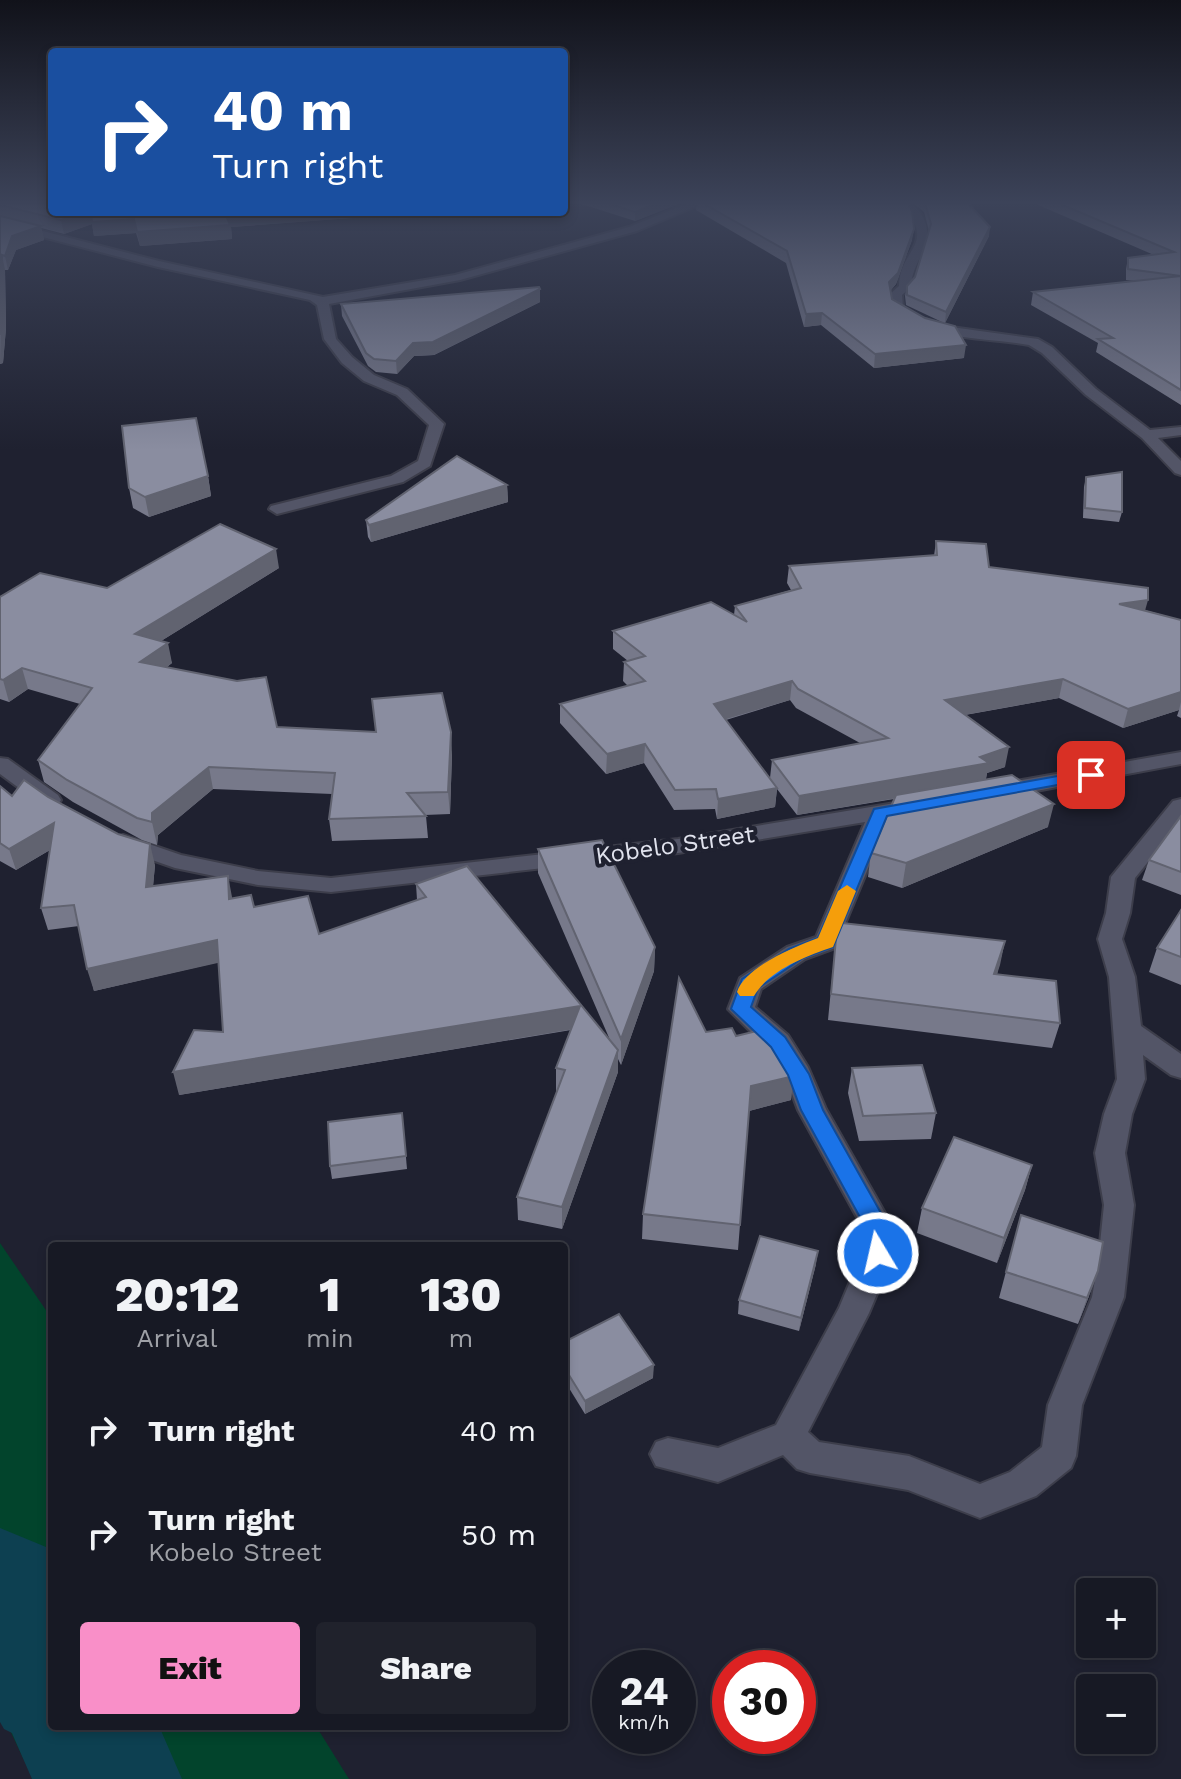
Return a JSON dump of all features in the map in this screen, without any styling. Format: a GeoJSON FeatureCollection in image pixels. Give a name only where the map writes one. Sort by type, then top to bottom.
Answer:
{"type":"FeatureCollection","features":[{"type":"Feature","properties":{"kind":"street"},"geometry":{"type":"LineString","coordinates":[[247,284],[322,301],[421,284]]}},
{"type":"Feature","properties":{"kind":"street"},"geometry":{"type":"LineString","coordinates":[[905,284],[896,294],[897,308],[904,315],[930,328],[1033,342],[1047,350],[1091,392],[1147,435],[1181,470]]}},
{"type":"Feature","properties":{"kind":"street"},"geometry":{"type":"LineString","coordinates":[[277,509],[397,479],[425,463],[435,436],[437,424],[402,392],[369,378],[347,360],[330,339],[322,301]]}},
{"type":"Feature","properties":{"kind":"street"},"geometry":{"type":"LineString","coordinates":[[1147,435],[1181,431]]}},
{"type":"Feature","properties":{"kind":"street"},"geometry":{"type":"LineString","coordinates":[[970,796],[1181,758]]}},
{"type":"Feature","properties":{"kind":"street"},"geometry":{"type":"LineString","coordinates":[[0,764],[63,810]]}},
{"type":"Feature","properties":{"kind":"street","name":"Kobelo Street"},"geometry":{"type":"LineString","coordinates":[[105,833],[133,848],[175,861],[258,878],[331,885],[678,846],[940,802]]}},
{"type":"Feature","properties":{"kind":"street"},"geometry":{"type":"LineString","coordinates":[[788,1436],[810,1457],[909,1473],[980,1501],[1023,1484],[1058,1456],[1065,1405],[1108,1297],[1114,1263],[1119,1205],[1110,1153],[1118,1114],[1131,1079],[1122,977],[1110,939],[1118,913],[1123,877],[1181,806]]}},
{"type":"Feature","properties":{"kind":"street"},"geometry":{"type":"LineString","coordinates":[[668,1454],[718,1465],[788,1436],[853,1313],[878,1253],[879,1229],[812,1110],[792,1063],[778,1042],[741,1009],[749,984],[796,953],[826,942],[880,813]]}},
{"type":"Feature","properties":{"kind":"street"},"geometry":{"type":"LineString","coordinates":[[1128,1030],[1181,1068]]}},
{"type":"Feature","properties":{"kind":"green space"},"geometry":{"type":"Polygon","coordinates":[[[0,1243],[48,1313],[48,1730],[318,1730],[349,1779],[33,1779],[0,1709],[0,1243]]]}},
{"type":"Feature","properties":{"kind":"building"},"geometry":{"type":"Polygon","coordinates":[[[0,284],[2,284],[2,313],[0,335],[0,284]]]}},
{"type":"Feature","properties":{"kind":"building"},"geometry":{"type":"Polygon","coordinates":[[[797,284],[889,284],[892,299],[925,318],[955,326],[966,345],[875,354],[822,313],[806,314],[797,284]]]}},
{"type":"Feature","properties":{"kind":"building"},"geometry":{"type":"Polygon","coordinates":[[[960,284],[946,312],[907,295],[907,286],[960,284]]]}},
{"type":"Feature","properties":{"kind":"building"},"geometry":{"type":"Polygon","coordinates":[[[1107,284],[1181,284],[1181,390],[1098,339],[1113,338],[1033,292],[1107,284]]]}},
{"type":"Feature","properties":{"kind":"building"},"geometry":{"type":"Polygon","coordinates":[[[539,287],[433,342],[413,343],[396,361],[374,359],[366,353],[341,304],[539,287]]]}},
{"type":"Feature","properties":{"kind":"building"},"geometry":{"type":"Polygon","coordinates":[[[196,418],[208,476],[145,497],[129,488],[122,426],[196,418]]]}},
{"type":"Feature","properties":{"kind":"building"},"geometry":{"type":"Polygon","coordinates":[[[457,456],[507,485],[369,525],[366,520],[457,456]]]}},
{"type":"Feature","properties":{"kind":"building"},"geometry":{"type":"Polygon","coordinates":[[[1122,472],[1122,512],[1085,508],[1086,477],[1122,472]]]}},
{"type":"Feature","properties":{"kind":"building"},"geometry":{"type":"Polygon","coordinates":[[[220,524],[276,549],[135,634],[168,643],[140,662],[237,681],[266,677],[277,727],[376,732],[372,699],[442,693],[451,732],[448,792],[407,793],[426,816],[329,819],[335,773],[209,767],[152,813],[152,822],[137,818],[67,780],[38,760],[92,688],[22,668],[0,679],[0,597],[40,573],[107,588],[220,524]]]}},
{"type":"Feature","properties":{"kind":"building"},"geometry":{"type":"Polygon","coordinates":[[[936,541],[986,544],[989,567],[1148,588],[1148,600],[1119,604],[1181,620],[1181,692],[1128,709],[1063,679],[945,700],[1009,747],[980,757],[989,763],[799,796],[772,760],[888,738],[798,689],[792,681],[714,704],[777,788],[718,799],[716,789],[675,790],[645,744],[607,754],[560,704],[645,681],[624,662],[645,656],[613,631],[711,602],[747,622],[735,606],[801,588],[789,566],[937,555],[936,541]]]}},
{"type":"Feature","properties":{"kind":"building"},"geometry":{"type":"Polygon","coordinates":[[[1012,775],[1054,804],[906,863],[871,853],[896,795],[1012,775]]]}},
{"type":"Feature","properties":{"kind":"building"},"geometry":{"type":"Polygon","coordinates":[[[24,780],[48,797],[118,834],[150,844],[146,887],[228,876],[229,899],[251,895],[254,907],[308,896],[319,934],[426,897],[416,884],[467,866],[618,1050],[562,1207],[517,1197],[565,1070],[556,1068],[580,1006],[173,1072],[194,1030],[223,1032],[217,940],[87,969],[74,905],[41,908],[54,823],[9,849],[0,843],[0,786],[12,796],[24,780]]]}},
{"type":"Feature","properties":{"kind":"building"},"geometry":{"type":"Polygon","coordinates":[[[1181,816],[1181,872],[1149,860],[1181,816]]]}},
{"type":"Feature","properties":{"kind":"building"},"geometry":{"type":"Polygon","coordinates":[[[602,840],[655,947],[621,1039],[538,849],[602,840]]]}},
{"type":"Feature","properties":{"kind":"building"},"geometry":{"type":"Polygon","coordinates":[[[1181,910],[1181,957],[1157,948],[1181,910]]]}},
{"type":"Feature","properties":{"kind":"building"},"geometry":{"type":"Polygon","coordinates":[[[842,923],[1005,941],[994,974],[1056,981],[1060,1023],[831,994],[837,927],[842,923]]]}},
{"type":"Feature","properties":{"kind":"building"},"geometry":{"type":"Polygon","coordinates":[[[679,978],[706,1032],[732,1028],[736,1036],[769,1028],[785,1052],[794,1076],[751,1086],[740,1225],[643,1214],[679,978]]]}},
{"type":"Feature","properties":{"kind":"building"},"geometry":{"type":"Polygon","coordinates":[[[922,1065],[936,1113],[863,1116],[852,1068],[922,1065]]]}},
{"type":"Feature","properties":{"kind":"building"},"geometry":{"type":"Polygon","coordinates":[[[402,1113],[406,1156],[330,1166],[328,1122],[402,1113]]]}},
{"type":"Feature","properties":{"kind":"building"},"geometry":{"type":"Polygon","coordinates":[[[954,1137],[1032,1165],[1004,1238],[922,1208],[954,1137]]]}},
{"type":"Feature","properties":{"kind":"building"},"geometry":{"type":"Polygon","coordinates":[[[1021,1215],[1103,1242],[1098,1271],[1087,1298],[1006,1272],[1021,1215]]]}},
{"type":"Feature","properties":{"kind":"building"},"geometry":{"type":"Polygon","coordinates":[[[760,1236],[818,1251],[801,1318],[739,1300],[760,1236]]]}},
{"type":"Feature","properties":{"kind":"building"},"geometry":{"type":"Polygon","coordinates":[[[619,1314],[654,1365],[585,1401],[568,1373],[568,1340],[619,1314]]]}},
{"type":"Feature","properties":{"kind":"waterway"},"geometry":{"type":"LineString","coordinates":[[0,1593],[48,1674]]}},
{"type":"Feature","properties":{"kind":"waterway"},"geometry":{"type":"LineString","coordinates":[[81,1730],[110,1779]]}},
{"type":"Feature","properties":{"kind":"slow traffic"},"geometry":{"type":"LineString","coordinates":[[747,992],[749,984],[796,953],[826,942],[847,891]]}},
{"type":"Feature","properties":{"kind":"route"},"geometry":{"type":"LineString","coordinates":[[878,1253],[879,1229],[812,1110],[798,1074],[778,1042],[741,1009],[749,984],[796,953],[826,942],[880,813],[1091,775]]}}]}
